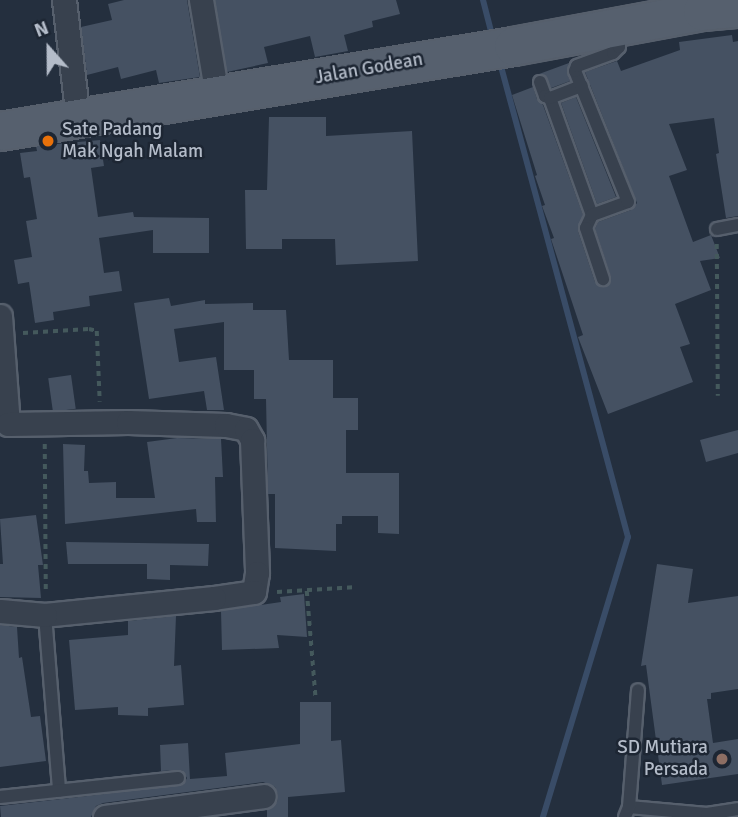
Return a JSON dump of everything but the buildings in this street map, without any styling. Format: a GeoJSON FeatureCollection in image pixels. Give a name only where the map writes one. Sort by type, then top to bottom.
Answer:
{"type":"FeatureCollection","features":[{"type":"Feature","properties":{"kind":"main road","name":"Jalan Godean"},"geometry":{"type":"LineString","coordinates":[[0,131],[513,46],[619,26],[691,6],[738,8]]}},
{"type":"Feature","properties":{"kind":"street"},"geometry":{"type":"LineString","coordinates":[[64,0],[78,120]]}},
{"type":"Feature","properties":{"kind":"street"},"geometry":{"type":"LineString","coordinates":[[201,0],[217,96]]}},
{"type":"Feature","properties":{"kind":"street"},"geometry":{"type":"LineString","coordinates":[[0,611],[46,615],[254,592],[257,573],[252,440],[246,429],[226,425],[100,422],[4,426],[1,325]]}},
{"type":"Feature","properties":{"kind":"street"},"geometry":{"type":"LineString","coordinates":[[105,817],[264,796]]}},
{"type":"Feature","properties":{"kind":"lane"},"geometry":{"type":"LineString","coordinates":[[592,215],[628,202],[575,72],[577,66],[613,53],[619,47],[619,26]]}},
{"type":"Feature","properties":{"kind":"lane"},"geometry":{"type":"LineString","coordinates":[[540,82],[545,96],[550,98],[592,215],[586,228],[603,279]]}},
{"type":"Feature","properties":{"kind":"lane"},"geometry":{"type":"LineString","coordinates":[[550,98],[582,86]]}},
{"type":"Feature","properties":{"kind":"lane"},"geometry":{"type":"LineString","coordinates":[[717,229],[738,225]]}},
{"type":"Feature","properties":{"kind":"lane"},"geometry":{"type":"LineString","coordinates":[[46,615],[59,790]]}},
{"type":"Feature","properties":{"kind":"lane"},"geometry":{"type":"LineString","coordinates":[[638,690],[627,812],[707,814],[738,809]]}},
{"type":"Feature","properties":{"kind":"lane"},"geometry":{"type":"LineString","coordinates":[[0,797],[178,778]]}},
{"type":"Feature","properties":{"kind":"path"},"geometry":{"type":"LineString","coordinates":[[717,229],[718,396]]}},
{"type":"Feature","properties":{"kind":"path"},"geometry":{"type":"LineString","coordinates":[[1,325],[97,331],[100,422]]}},
{"type":"Feature","properties":{"kind":"path"},"geometry":{"type":"LineString","coordinates":[[44,424],[48,500],[46,615]]}},
{"type":"Feature","properties":{"kind":"path"},"geometry":{"type":"LineString","coordinates":[[254,592],[357,587]]}},
{"type":"Feature","properties":{"kind":"path"},"geometry":{"type":"LineString","coordinates":[[307,590],[316,701]]}},
{"type":"Feature","properties":{"kind":"waterway"},"geometry":{"type":"LineString","coordinates":[[483,0],[493,39]]}},
{"type":"Feature","properties":{"kind":"waterway"},"geometry":{"type":"LineString","coordinates":[[499,59],[628,537],[543,817]]}},
{"type":"Feature","properties":{"kind":"place","name":"Sate Padang Mak Ngah Malam"},"geometry":{"type":"Point","coordinates":[48,141]}},
{"type":"Feature","properties":{"kind":"place","name":"SD Mutiara Persada"},"geometry":{"type":"Point","coordinates":[722,759]}}]}
